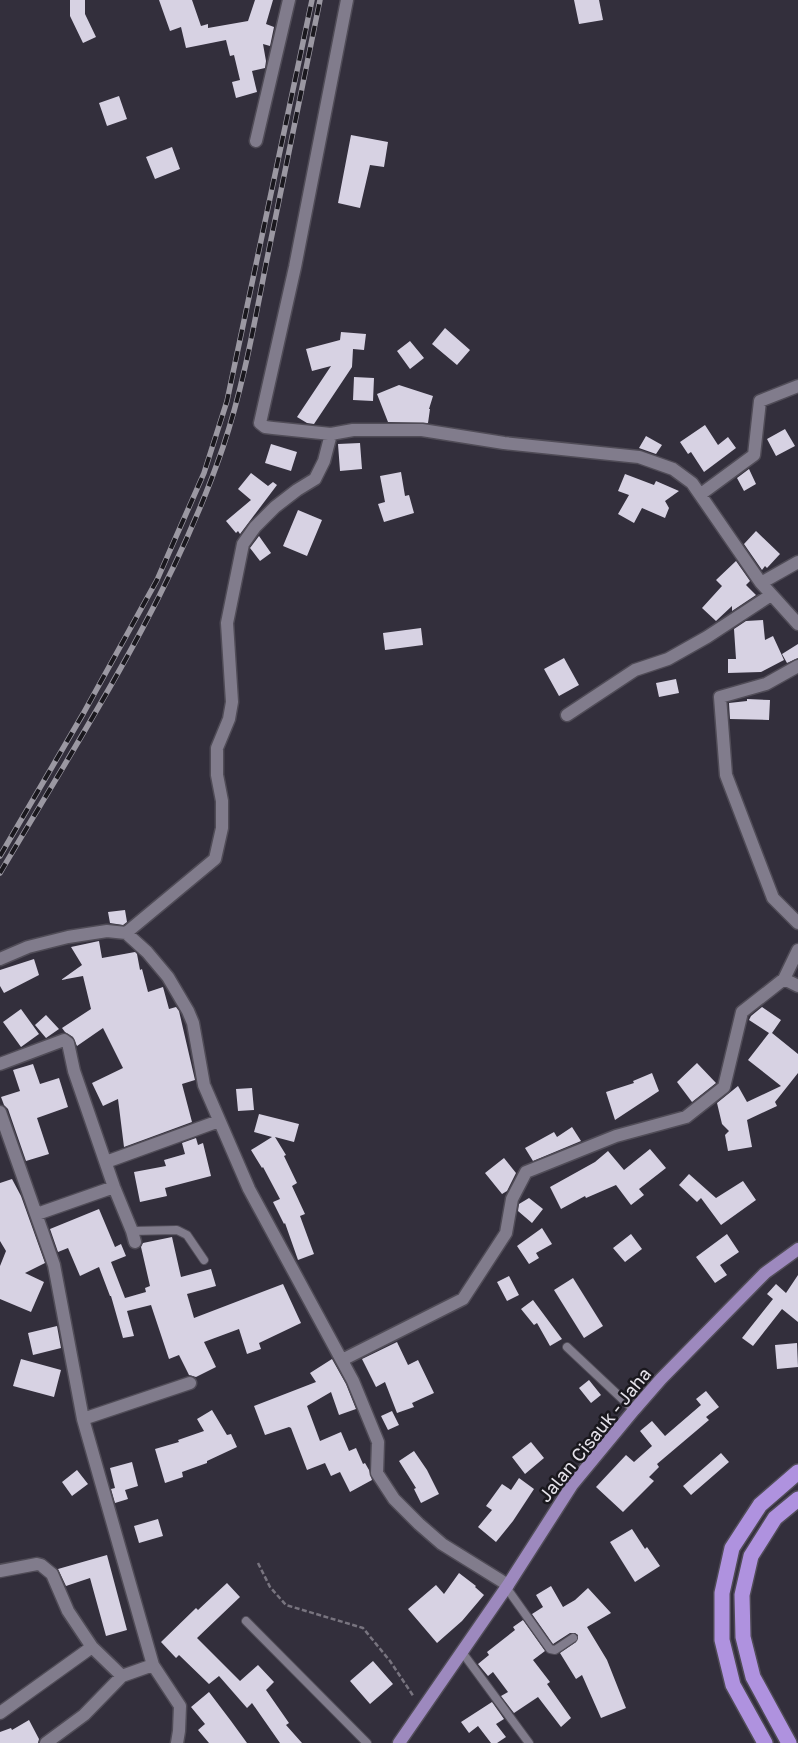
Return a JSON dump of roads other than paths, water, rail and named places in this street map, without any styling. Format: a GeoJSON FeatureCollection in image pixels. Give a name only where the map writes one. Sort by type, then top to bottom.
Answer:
{"type":"FeatureCollection","features":[{"type":"Feature","properties":{"kind":"highway"},"geometry":{"type":"LineString","coordinates":[[765,1743],[734,1685],[722,1640],[722,1593],[732,1548],[760,1505],[798,1472]]}},
{"type":"Feature","properties":{"kind":"highway"},"geometry":{"type":"LineString","coordinates":[[789,1743],[753,1677],[743,1637],[742,1595],[751,1556],[775,1518],[798,1498]]}},
{"type":"Feature","properties":{"kind":"main road","name":"Jalan Cisauk - Jaha"},"geometry":{"type":"LineString","coordinates":[[399,1743],[507,1586],[572,1485],[661,1379],[765,1273],[798,1249]]}},
{"type":"Feature","properties":{"kind":"street"},"geometry":{"type":"LineString","coordinates":[[256,140],[289,0]]}},
{"type":"Feature","properties":{"kind":"street"},"geometry":{"type":"LineString","coordinates":[[347,0],[295,266],[260,423],[265,427],[331,434],[353,430],[422,430],[504,443],[639,457],[672,469],[692,483],[701,494],[761,584],[798,624]]}},
{"type":"Feature","properties":{"kind":"street"},"geometry":{"type":"LineString","coordinates":[[701,494],[754,455],[760,401],[798,386]]}},
{"type":"Feature","properties":{"kind":"street"},"geometry":{"type":"LineString","coordinates":[[126,933],[215,860],[222,828],[217,748],[229,719],[232,702],[227,622],[243,544],[255,527],[275,507],[315,478],[324,461],[331,434]]}},
{"type":"Feature","properties":{"kind":"street"},"geometry":{"type":"LineString","coordinates":[[761,584],[798,562]]}},
{"type":"Feature","properties":{"kind":"street"},"geometry":{"type":"LineString","coordinates":[[567,715],[635,670],[668,659],[771,595]]}},
{"type":"Feature","properties":{"kind":"street"},"geometry":{"type":"LineString","coordinates":[[798,666],[766,684],[720,697],[726,775],[772,898],[798,923]]}},
{"type":"Feature","properties":{"kind":"street"},"geometry":{"type":"LineString","coordinates":[[0,959],[28,947],[68,937],[107,931],[126,933],[147,952],[168,977],[193,1023],[204,1086],[256,1204],[353,1381],[378,1442],[377,1473],[394,1499],[442,1544],[507,1586]]}},
{"type":"Feature","properties":{"kind":"street"},"geometry":{"type":"LineString","coordinates":[[342,1360],[463,1299],[506,1233],[512,1199],[526,1172],[616,1136],[686,1117],[724,1087],[742,1012],[784,979],[798,950]]}},
{"type":"Feature","properties":{"kind":"street"},"geometry":{"type":"LineString","coordinates":[[784,979],[798,986]]}},
{"type":"Feature","properties":{"kind":"street"},"geometry":{"type":"LineString","coordinates":[[0,1064],[64,1040],[68,1043],[74,1071],[114,1187],[134,1237]]}},
{"type":"Feature","properties":{"kind":"street"},"geometry":{"type":"LineString","coordinates":[[0,1112],[54,1265],[83,1420],[153,1665],[180,1706],[179,1731],[176,1743]]}},
{"type":"Feature","properties":{"kind":"street"},"geometry":{"type":"LineString","coordinates":[[106,1162],[219,1121]]}},
{"type":"Feature","properties":{"kind":"street"},"geometry":{"type":"LineString","coordinates":[[37,1214],[114,1187]]}},
{"type":"Feature","properties":{"kind":"street"},"geometry":{"type":"LineString","coordinates":[[83,1420],[190,1383]]}},
{"type":"Feature","properties":{"kind":"street"},"geometry":{"type":"LineString","coordinates":[[0,1571],[36,1564],[41,1565],[52,1574],[68,1611],[92,1647],[122,1676]]}},
{"type":"Feature","properties":{"kind":"street"},"geometry":{"type":"LineString","coordinates":[[0,1713],[92,1647]]}},
{"type":"Feature","properties":{"kind":"street"},"geometry":{"type":"LineString","coordinates":[[46,1743],[84,1714],[122,1676],[153,1665]]}},
{"type":"Feature","properties":{"kind":"lane"},"geometry":{"type":"LineString","coordinates":[[134,1237],[177,1230],[187,1235],[204,1260]]}},
{"type":"Feature","properties":{"kind":"lane"},"geometry":{"type":"LineString","coordinates":[[567,1347],[634,1410]]}},
{"type":"Feature","properties":{"kind":"lane"},"geometry":{"type":"LineString","coordinates":[[507,1586],[550,1650],[555,1650],[573,1638]]}},
{"type":"Feature","properties":{"kind":"lane"},"geometry":{"type":"LineString","coordinates":[[246,1621],[367,1743]]}},
{"type":"Feature","properties":{"kind":"lane"},"geometry":{"type":"LineString","coordinates":[[462,1652],[529,1743]]}},
{"type":"Feature","properties":{"kind":"railway"},"geometry":{"type":"LineString","coordinates":[[0,856],[83,714],[157,580],[204,473],[227,401],[312,0]]}},
{"type":"Feature","properties":{"kind":"railway"},"geometry":{"type":"LineString","coordinates":[[0,873],[92,718],[151,612],[178,558],[202,503],[223,447],[247,356],[320,0]]}}]}
